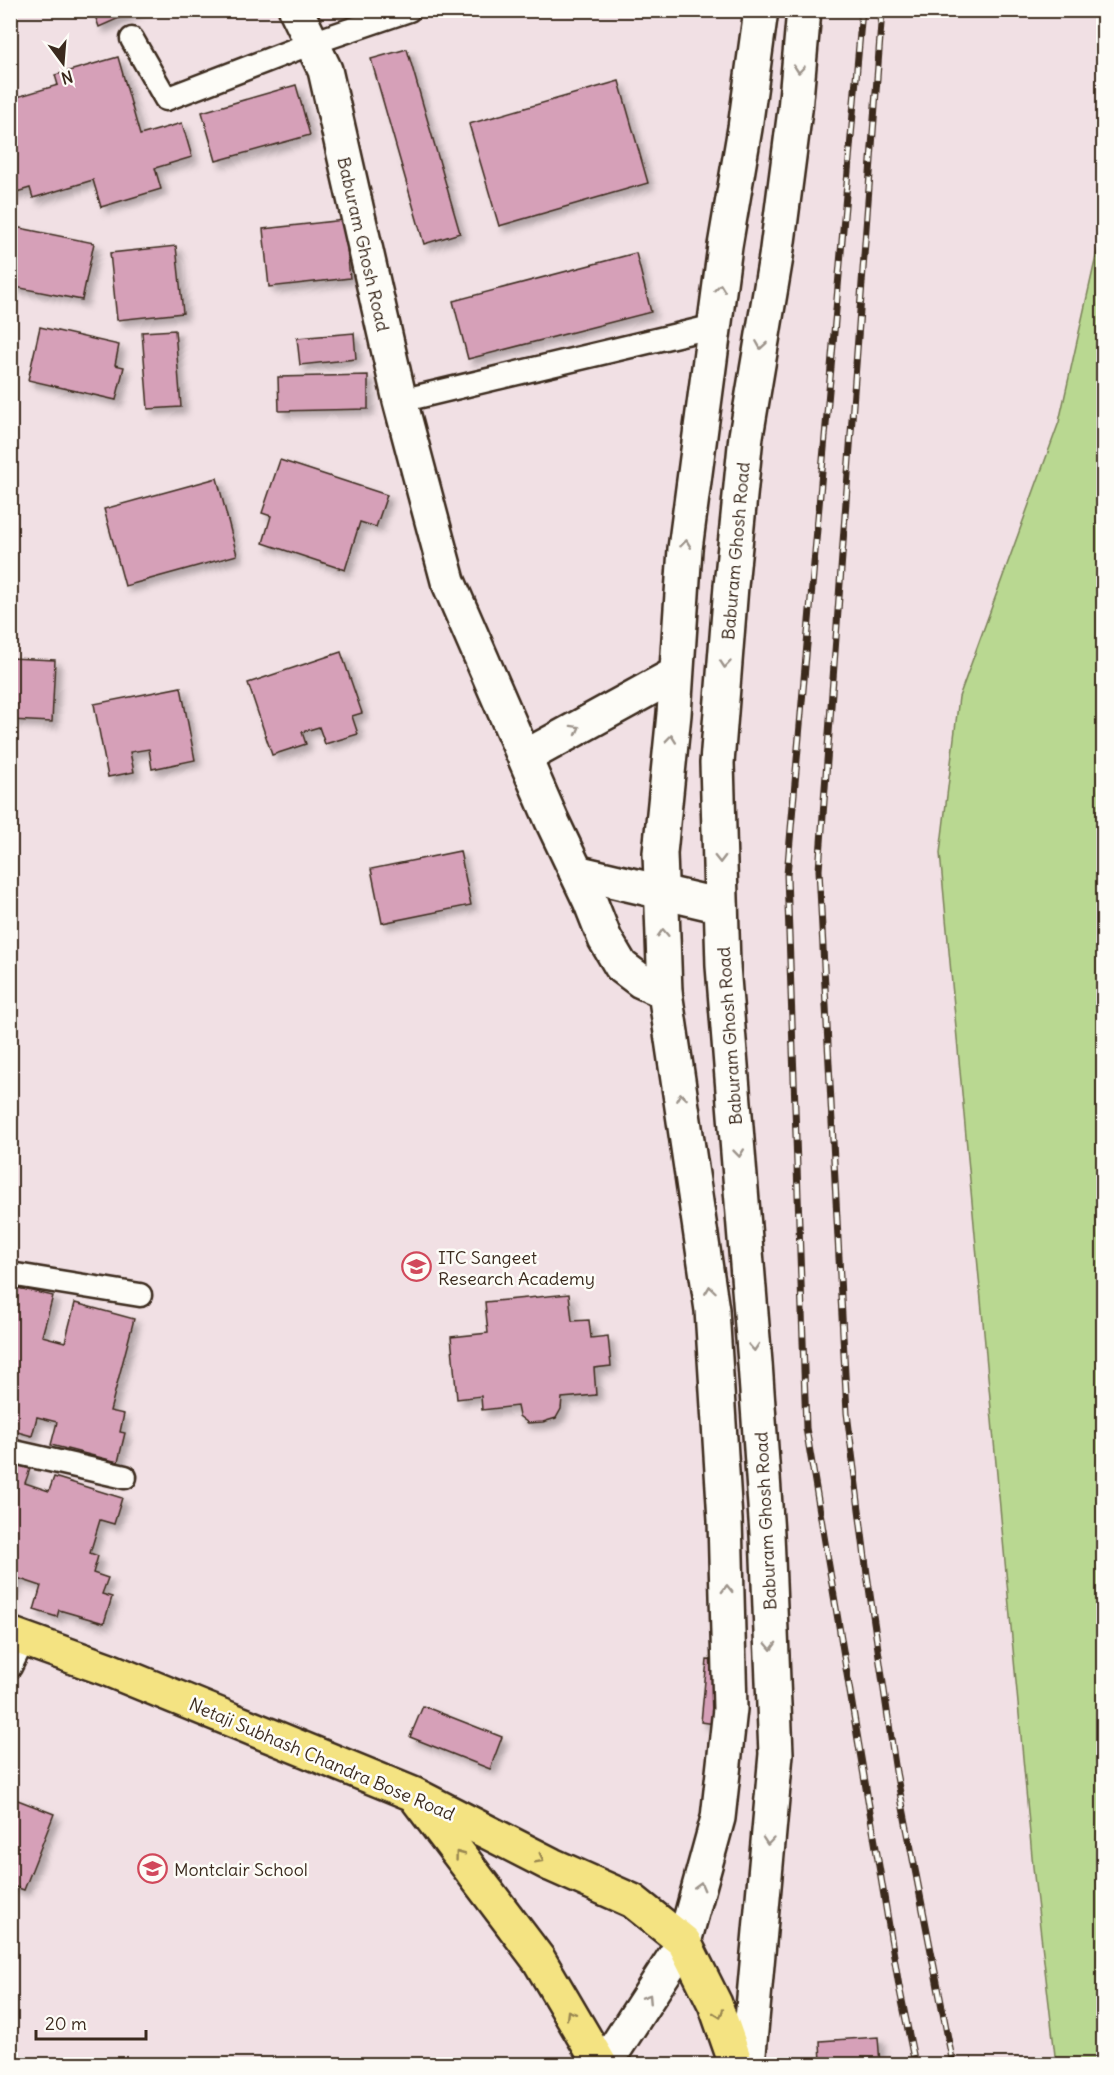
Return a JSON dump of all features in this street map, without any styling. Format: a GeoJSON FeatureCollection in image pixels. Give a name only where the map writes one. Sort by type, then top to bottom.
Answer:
{"type":"FeatureCollection","features":[{"type":"Feature","properties":{"kind":"main road","name":"Baburam Ghosh Road"},"geometry":{"type":"LineString","coordinates":[[296,10],[325,70],[400,401],[448,581],[605,939],[621,966],[642,981],[665,992]]}},
{"type":"Feature","properties":{"kind":"main road"},"geometry":{"type":"LineString","coordinates":[[605,2064],[684,1942],[718,1818],[730,1708],[725,1509],[712,1310],[665,992],[660,853],[685,549],[725,246],[745,128],[761,10]]}},
{"type":"Feature","properties":{"kind":"main road","name":"Baburam Ghosh Road"},"geometry":{"type":"LineString","coordinates":[[748,2064],[776,1754],[767,1534],[745,1215],[727,1034],[717,763],[746,436],[776,257],[795,110],[804,10]]}},
{"type":"Feature","properties":{"kind":"main road"},"geometry":{"type":"LineString","coordinates":[[525,757],[676,674]]}},
{"type":"Feature","properties":{"kind":"main road"},"geometry":{"type":"LineString","coordinates":[[576,872],[721,906]]}},
{"type":"Feature","properties":{"kind":"main road"},"geometry":{"type":"LineString","coordinates":[[700,1218],[745,1215]]}},
{"type":"Feature","properties":{"kind":"main road","name":"Netaji Subhash Chandra Bose Road"},"geometry":{"type":"LineString","coordinates":[[15,1647],[118,1674],[413,1794],[552,1865],[633,1901],[684,1942]]}},
{"type":"Feature","properties":{"kind":"main road"},"geometry":{"type":"LineString","coordinates":[[413,1794],[539,1960],[600,2064]]}},
{"type":"Feature","properties":{"kind":"main road"},"geometry":{"type":"LineString","coordinates":[[684,1942],[716,2004],[736,2064]]}},
{"type":"Feature","properties":{"kind":"lane"},"geometry":{"type":"LineString","coordinates":[[132,39],[166,99],[312,43],[409,10]]}},
{"type":"Feature","properties":{"kind":"lane"},"geometry":{"type":"LineString","coordinates":[[400,401],[715,326]]}},
{"type":"Feature","properties":{"kind":"lane"},"geometry":{"type":"LineString","coordinates":[[10,1275],[140,1294]]}},
{"type":"Feature","properties":{"kind":"lane"},"geometry":{"type":"LineString","coordinates":[[10,1451],[125,1477]]}},
{"type":"Feature","properties":{"kind":"green space"},"geometry":{"type":"Polygon","coordinates":[[[1103,225],[1104,2064],[1056,2064],[1033,1867],[940,853],[959,697],[1059,422],[1103,225]]]}},
{"type":"Feature","properties":{"kind":"water"},"geometry":{"type":"Polygon","coordinates":[[[1103,992],[1103,1042],[1095,1002],[1103,992]]]}},
{"type":"Feature","properties":{"kind":"building"},"geometry":{"type":"Polygon","coordinates":[[[93,10],[137,10],[99,27],[93,10]]]}},
{"type":"Feature","properties":{"kind":"building"},"geometry":{"type":"Polygon","coordinates":[[[407,49],[460,233],[424,244],[371,59],[407,49]]]}},
{"type":"Feature","properties":{"kind":"building"},"geometry":{"type":"Polygon","coordinates":[[[118,57],[140,135],[182,123],[192,157],[155,168],[161,189],[101,207],[93,180],[33,198],[30,188],[10,194],[10,99],[58,85],[55,75],[118,57]]]}},
{"type":"Feature","properties":{"kind":"building"},"geometry":{"type":"Polygon","coordinates":[[[619,81],[648,183],[499,226],[469,124],[619,81]]]}},
{"type":"Feature","properties":{"kind":"building"},"geometry":{"type":"Polygon","coordinates":[[[296,85],[310,135],[216,161],[202,112],[296,85]]]}},
{"type":"Feature","properties":{"kind":"building"},"geometry":{"type":"Polygon","coordinates":[[[344,220],[350,278],[269,287],[263,229],[344,220]]]}},
{"type":"Feature","properties":{"kind":"building"},"geometry":{"type":"Polygon","coordinates":[[[15,227],[94,243],[82,300],[10,286],[10,251],[15,227]]]}},
{"type":"Feature","properties":{"kind":"building"},"geometry":{"type":"Polygon","coordinates":[[[176,246],[183,313],[117,320],[110,253],[176,246]]]}},
{"type":"Feature","properties":{"kind":"building"},"geometry":{"type":"Polygon","coordinates":[[[636,253],[651,312],[468,359],[453,301],[636,253]]]}},
{"type":"Feature","properties":{"kind":"building"},"geometry":{"type":"Polygon","coordinates":[[[40,327],[119,345],[115,365],[124,367],[116,400],[28,380],[40,327]]]}},
{"type":"Feature","properties":{"kind":"building"},"geometry":{"type":"Polygon","coordinates":[[[175,330],[181,407],[148,409],[142,332],[175,330]]]}},
{"type":"Feature","properties":{"kind":"building"},"geometry":{"type":"Polygon","coordinates":[[[354,333],[356,359],[300,365],[297,338],[354,333]]]}},
{"type":"Feature","properties":{"kind":"building"},"geometry":{"type":"Polygon","coordinates":[[[368,375],[368,409],[279,411],[278,377],[368,375]]]}},
{"type":"Feature","properties":{"kind":"building"},"geometry":{"type":"Polygon","coordinates":[[[280,460],[387,495],[376,527],[360,522],[345,570],[263,543],[271,516],[262,513],[280,460]]]}},
{"type":"Feature","properties":{"kind":"building"},"geometry":{"type":"Polygon","coordinates":[[[217,478],[237,555],[125,586],[104,509],[217,478]]]}},
{"type":"Feature","properties":{"kind":"building"},"geometry":{"type":"Polygon","coordinates":[[[341,652],[362,713],[352,716],[358,734],[325,744],[319,727],[302,732],[306,744],[272,755],[248,683],[341,652]]]}},
{"type":"Feature","properties":{"kind":"building"},"geometry":{"type":"Polygon","coordinates":[[[10,658],[55,660],[52,722],[10,720],[10,658]]]}},
{"type":"Feature","properties":{"kind":"building"},"geometry":{"type":"Polygon","coordinates":[[[181,687],[195,760],[152,769],[149,749],[130,752],[134,772],[108,777],[94,704],[181,687]]]}},
{"type":"Feature","properties":{"kind":"building"},"geometry":{"type":"Polygon","coordinates":[[[460,851],[471,905],[382,923],[371,869],[460,851]]]}},
{"type":"Feature","properties":{"kind":"building"},"geometry":{"type":"Polygon","coordinates":[[[10,1286],[53,1296],[42,1336],[65,1342],[75,1303],[134,1319],[110,1411],[124,1414],[120,1432],[125,1433],[118,1462],[51,1445],[57,1422],[37,1417],[32,1436],[10,1430],[10,1286]]]}},
{"type":"Feature","properties":{"kind":"building"},"geometry":{"type":"Polygon","coordinates":[[[569,1294],[572,1321],[589,1320],[591,1338],[608,1336],[611,1366],[594,1368],[596,1395],[562,1398],[561,1409],[556,1418],[528,1423],[519,1416],[517,1406],[482,1410],[481,1396],[457,1399],[451,1337],[488,1333],[485,1302],[569,1294]]]}},
{"type":"Feature","properties":{"kind":"building"},"geometry":{"type":"Polygon","coordinates":[[[10,1463],[30,1469],[25,1483],[49,1491],[54,1477],[122,1498],[114,1524],[100,1520],[90,1553],[98,1556],[93,1573],[108,1578],[102,1594],[112,1597],[104,1623],[59,1610],[57,1617],[34,1610],[41,1586],[17,1578],[10,1598],[10,1463]]]}},
{"type":"Feature","properties":{"kind":"building"},"geometry":{"type":"Polygon","coordinates":[[[707,1660],[722,1661],[716,1724],[701,1722],[707,1660]]]}},
{"type":"Feature","properties":{"kind":"building"},"geometry":{"type":"Polygon","coordinates":[[[423,1706],[502,1737],[490,1769],[410,1737],[423,1706]]]}},
{"type":"Feature","properties":{"kind":"building"},"geometry":{"type":"Polygon","coordinates":[[[10,1797],[54,1814],[24,1890],[10,1885],[10,1797]]]}},
{"type":"Feature","properties":{"kind":"building"},"geometry":{"type":"Polygon","coordinates":[[[878,2037],[880,2064],[821,2064],[820,2041],[878,2037]]]}},
{"type":"Feature","properties":{"kind":"building"},"geometry":{"type":"Polygon","coordinates":[[[10,2054],[38,2064],[10,2064],[10,2054]]]}},
{"type":"Feature","properties":{"kind":"railway"},"geometry":{"type":"LineString","coordinates":[[862,10],[787,875],[806,1428],[899,1986],[915,2064]]}},
{"type":"Feature","properties":{"kind":"railway"},"geometry":{"type":"LineString","coordinates":[[882,10],[819,870],[847,1413],[867,1574],[896,1772],[953,2064]]}},
{"type":"Feature","properties":{"kind":"place","name":"ITC Sangeet Research Academy"},"geometry":{"type":"Point","coordinates":[417,1267]}},
{"type":"Feature","properties":{"kind":"place","name":"Montclair School"},"geometry":{"type":"Point","coordinates":[153,1869]}}]}
